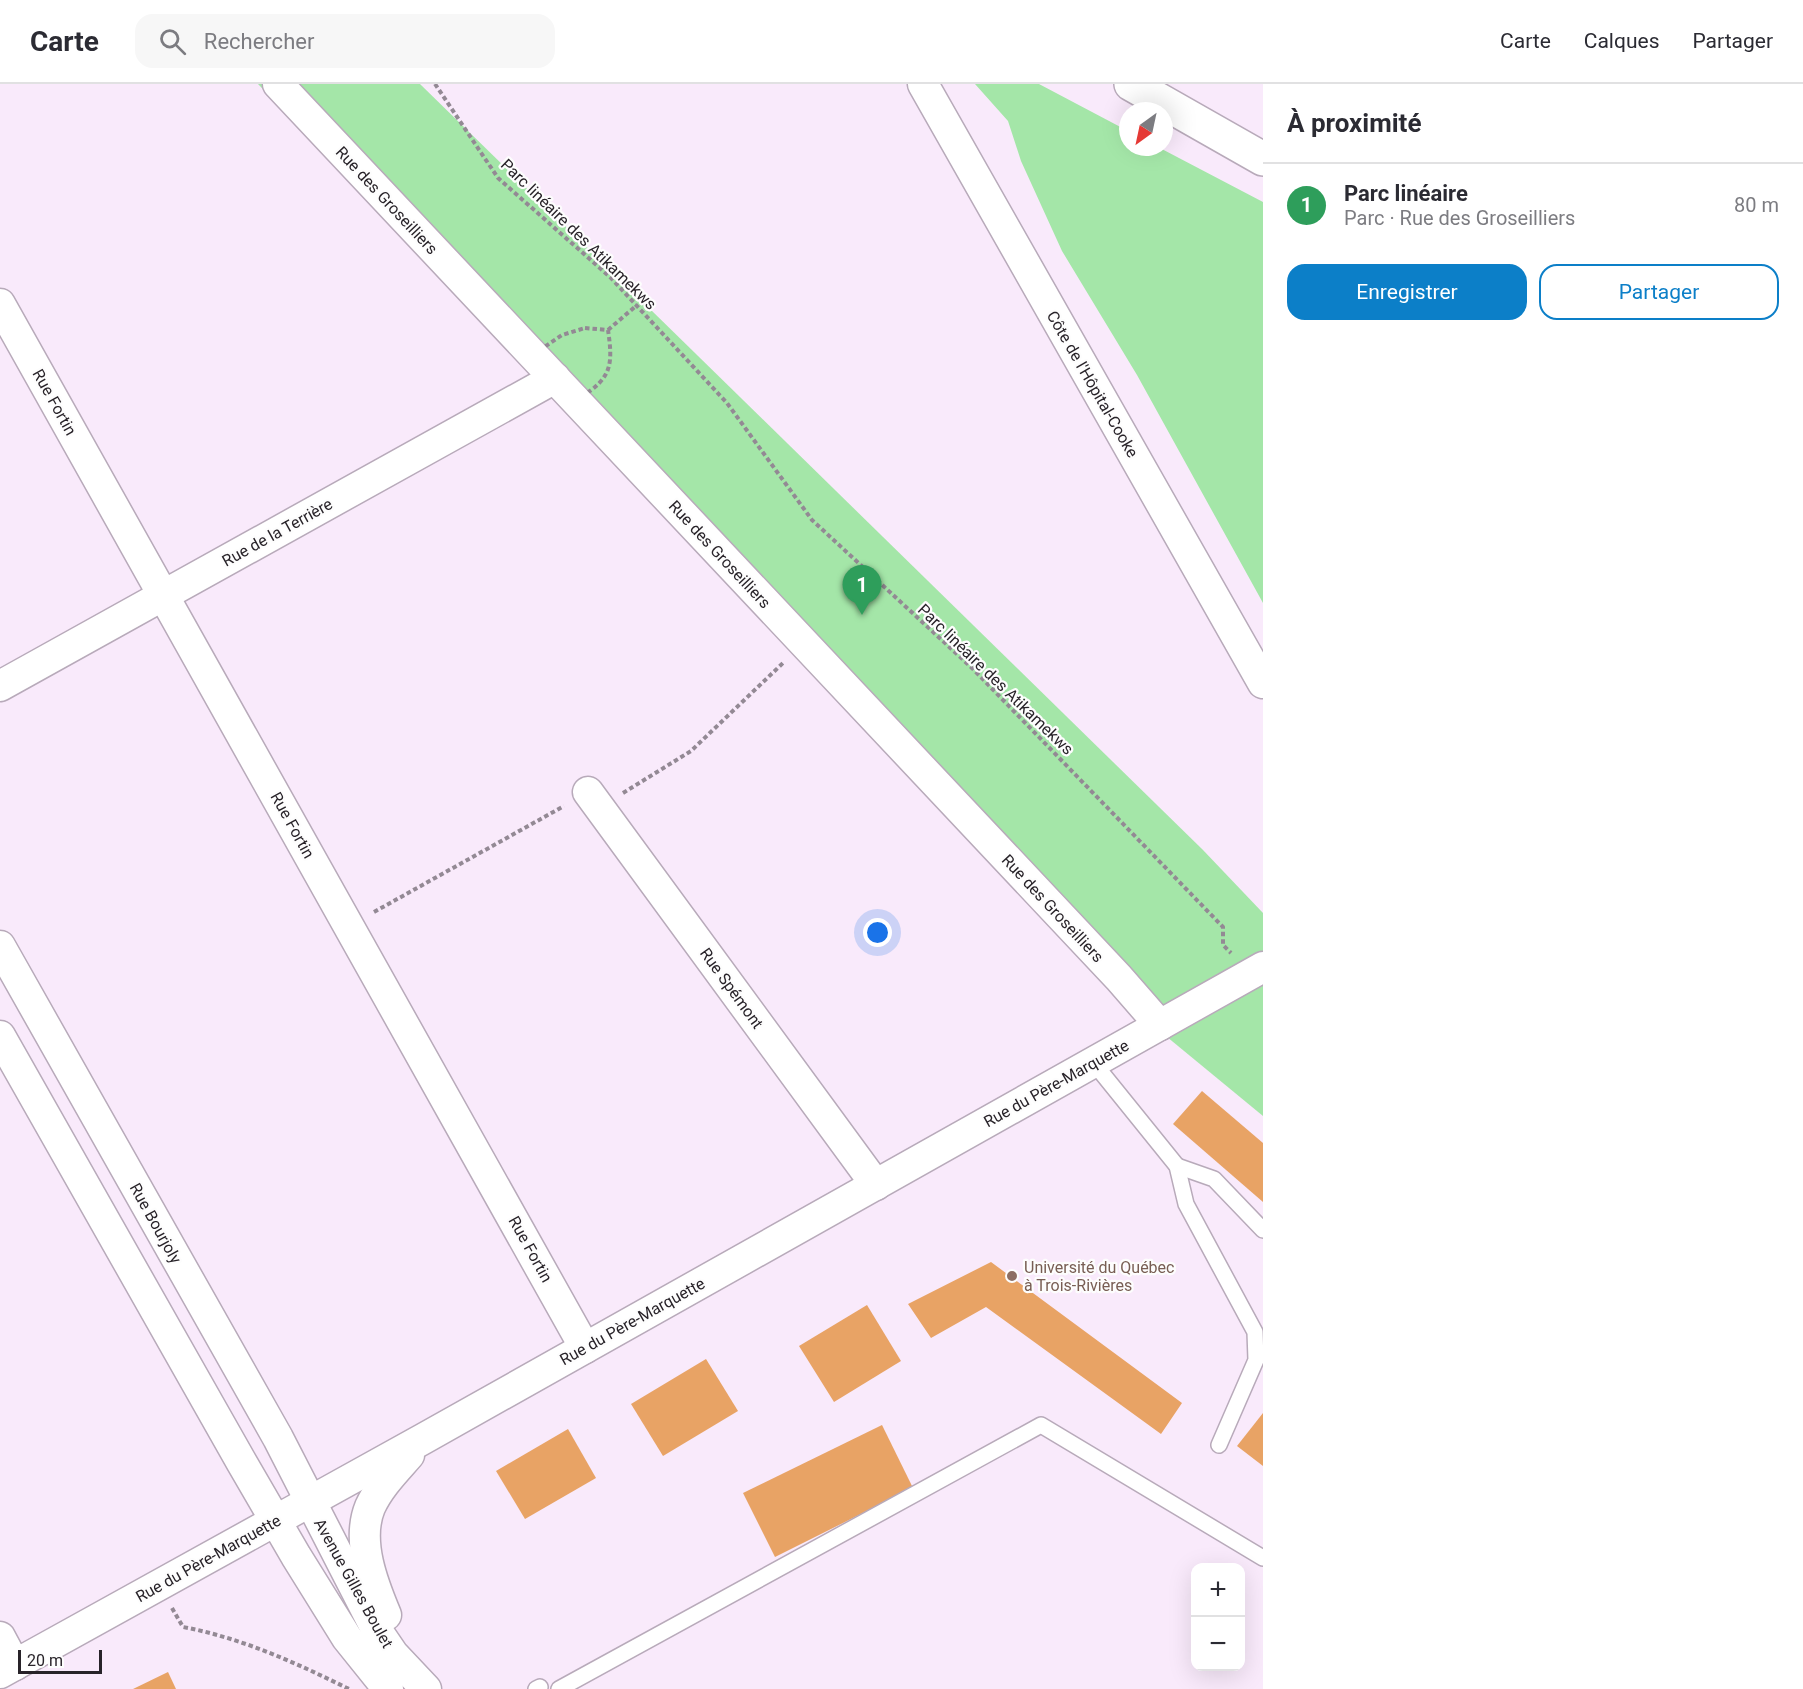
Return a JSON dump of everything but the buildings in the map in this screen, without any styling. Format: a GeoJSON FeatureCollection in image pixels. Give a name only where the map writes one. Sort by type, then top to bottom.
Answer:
{"type":"FeatureCollection","features":[{"type":"Feature","properties":{"kind":"street","name":"Rue des Groseilliers"},"geometry":{"type":"LineString","coordinates":[[278,84],[1119,978],[1160,1025]]}},
{"type":"Feature","properties":{"kind":"street","name":"Côte de l'Hôpital-Cooke"},"geometry":{"type":"LineString","coordinates":[[923,84],[1263,683]]}},
{"type":"Feature","properties":{"kind":"street"},"geometry":{"type":"LineString","coordinates":[[1131,84],[1263,159]]}},
{"type":"Feature","properties":{"kind":"street","name":"Rue Fortin"},"geometry":{"type":"LineString","coordinates":[[0,304],[585,1348]]}},
{"type":"Feature","properties":{"kind":"street","name":"Rue de la Terrière"},"geometry":{"type":"LineString","coordinates":[[0,686],[555,378]]}},
{"type":"Feature","properties":{"kind":"street","name":"Rue Spémont"},"geometry":{"type":"LineString","coordinates":[[588,792],[876,1185]]}},
{"type":"Feature","properties":{"kind":"street","name":"Rue Bourjoly"},"geometry":{"type":"LineString","coordinates":[[0,946],[278,1438],[310,1502]]}},
{"type":"Feature","properties":{"kind":"street","name":"Rue du Père-Marquette"},"geometry":{"type":"LineString","coordinates":[[8,1669],[423,1439],[1263,967]]}},
{"type":"Feature","properties":{"kind":"street"},"geometry":{"type":"LineString","coordinates":[[0,1035],[276,1520]]}},
{"type":"Feature","properties":{"kind":"street"},"geometry":{"type":"LineString","coordinates":[[396,1678],[394,1632],[379,1598],[370,1567],[366,1542],[366,1521],[380,1489],[423,1439]]}},
{"type":"Feature","properties":{"kind":"street","name":"Avenue Gilles Boulet"},"geometry":{"type":"LineString","coordinates":[[310,1502],[376,1629],[396,1678]]}},
{"type":"Feature","properties":{"kind":"street","name":"Avenue Gilles Boulet"},"geometry":{"type":"LineString","coordinates":[[276,1520],[335,1619],[364,1661],[396,1678],[426,1689]]}},
{"type":"Feature","properties":{"kind":"street"},"geometry":{"type":"LineString","coordinates":[[0,1637],[8,1669]]}},
{"type":"Feature","properties":{"kind":"lane"},"geometry":{"type":"LineString","coordinates":[[1093,1062],[1177,1166],[1186,1204],[1254,1332],[1256,1360],[1219,1445]]}},
{"type":"Feature","properties":{"kind":"lane"},"geometry":{"type":"LineString","coordinates":[[1177,1166],[1214,1179],[1263,1230]]}},
{"type":"Feature","properties":{"kind":"lane"},"geometry":{"type":"LineString","coordinates":[[559,1689],[1041,1425],[1263,1557]]}},
{"type":"Feature","properties":{"kind":"path","name":"Parc linéaire des Atikamekws"},"geometry":{"type":"LineString","coordinates":[[435,84],[498,178],[610,276],[727,403],[812,520],[972,668],[1223,927],[1223,945]]}},
{"type":"Feature","properties":{"kind":"path"},"geometry":{"type":"LineString","coordinates":[[608,330],[636,304]]}},
{"type":"Feature","properties":{"kind":"path"},"geometry":{"type":"LineString","coordinates":[[641,782],[691,752],[804,643]]}},
{"type":"Feature","properties":{"kind":"path"},"geometry":{"type":"LineString","coordinates":[[349,925],[538,820]]}},
{"type":"Feature","properties":{"kind":"path"},"geometry":{"type":"LineString","coordinates":[[159,1585],[183,1627],[215,1633],[256,1648],[350,1689]]}},
{"type":"Feature","properties":{"kind":"green space"},"geometry":{"type":"Polygon","coordinates":[[[258,84],[420,84],[1203,850],[1263,913],[1263,1116],[1144,1018],[258,84]]]}},
{"type":"Feature","properties":{"kind":"green space"},"geometry":{"type":"Polygon","coordinates":[[[975,84],[1039,84],[1119,126],[1119,156],[1173,155],[1263,202],[1263,603],[1137,375],[1062,251],[1021,161],[1008,121],[975,84]]]}},
{"type":"Feature","properties":{"kind":"place","name":"Parc linéaire"},"geometry":{"type":"Point","coordinates":[862,615]}},
{"type":"Feature","properties":{"kind":"place","name":"Université du Québec à Trois-Rivières"},"geometry":{"type":"Point","coordinates":[1012,1276]}}]}
